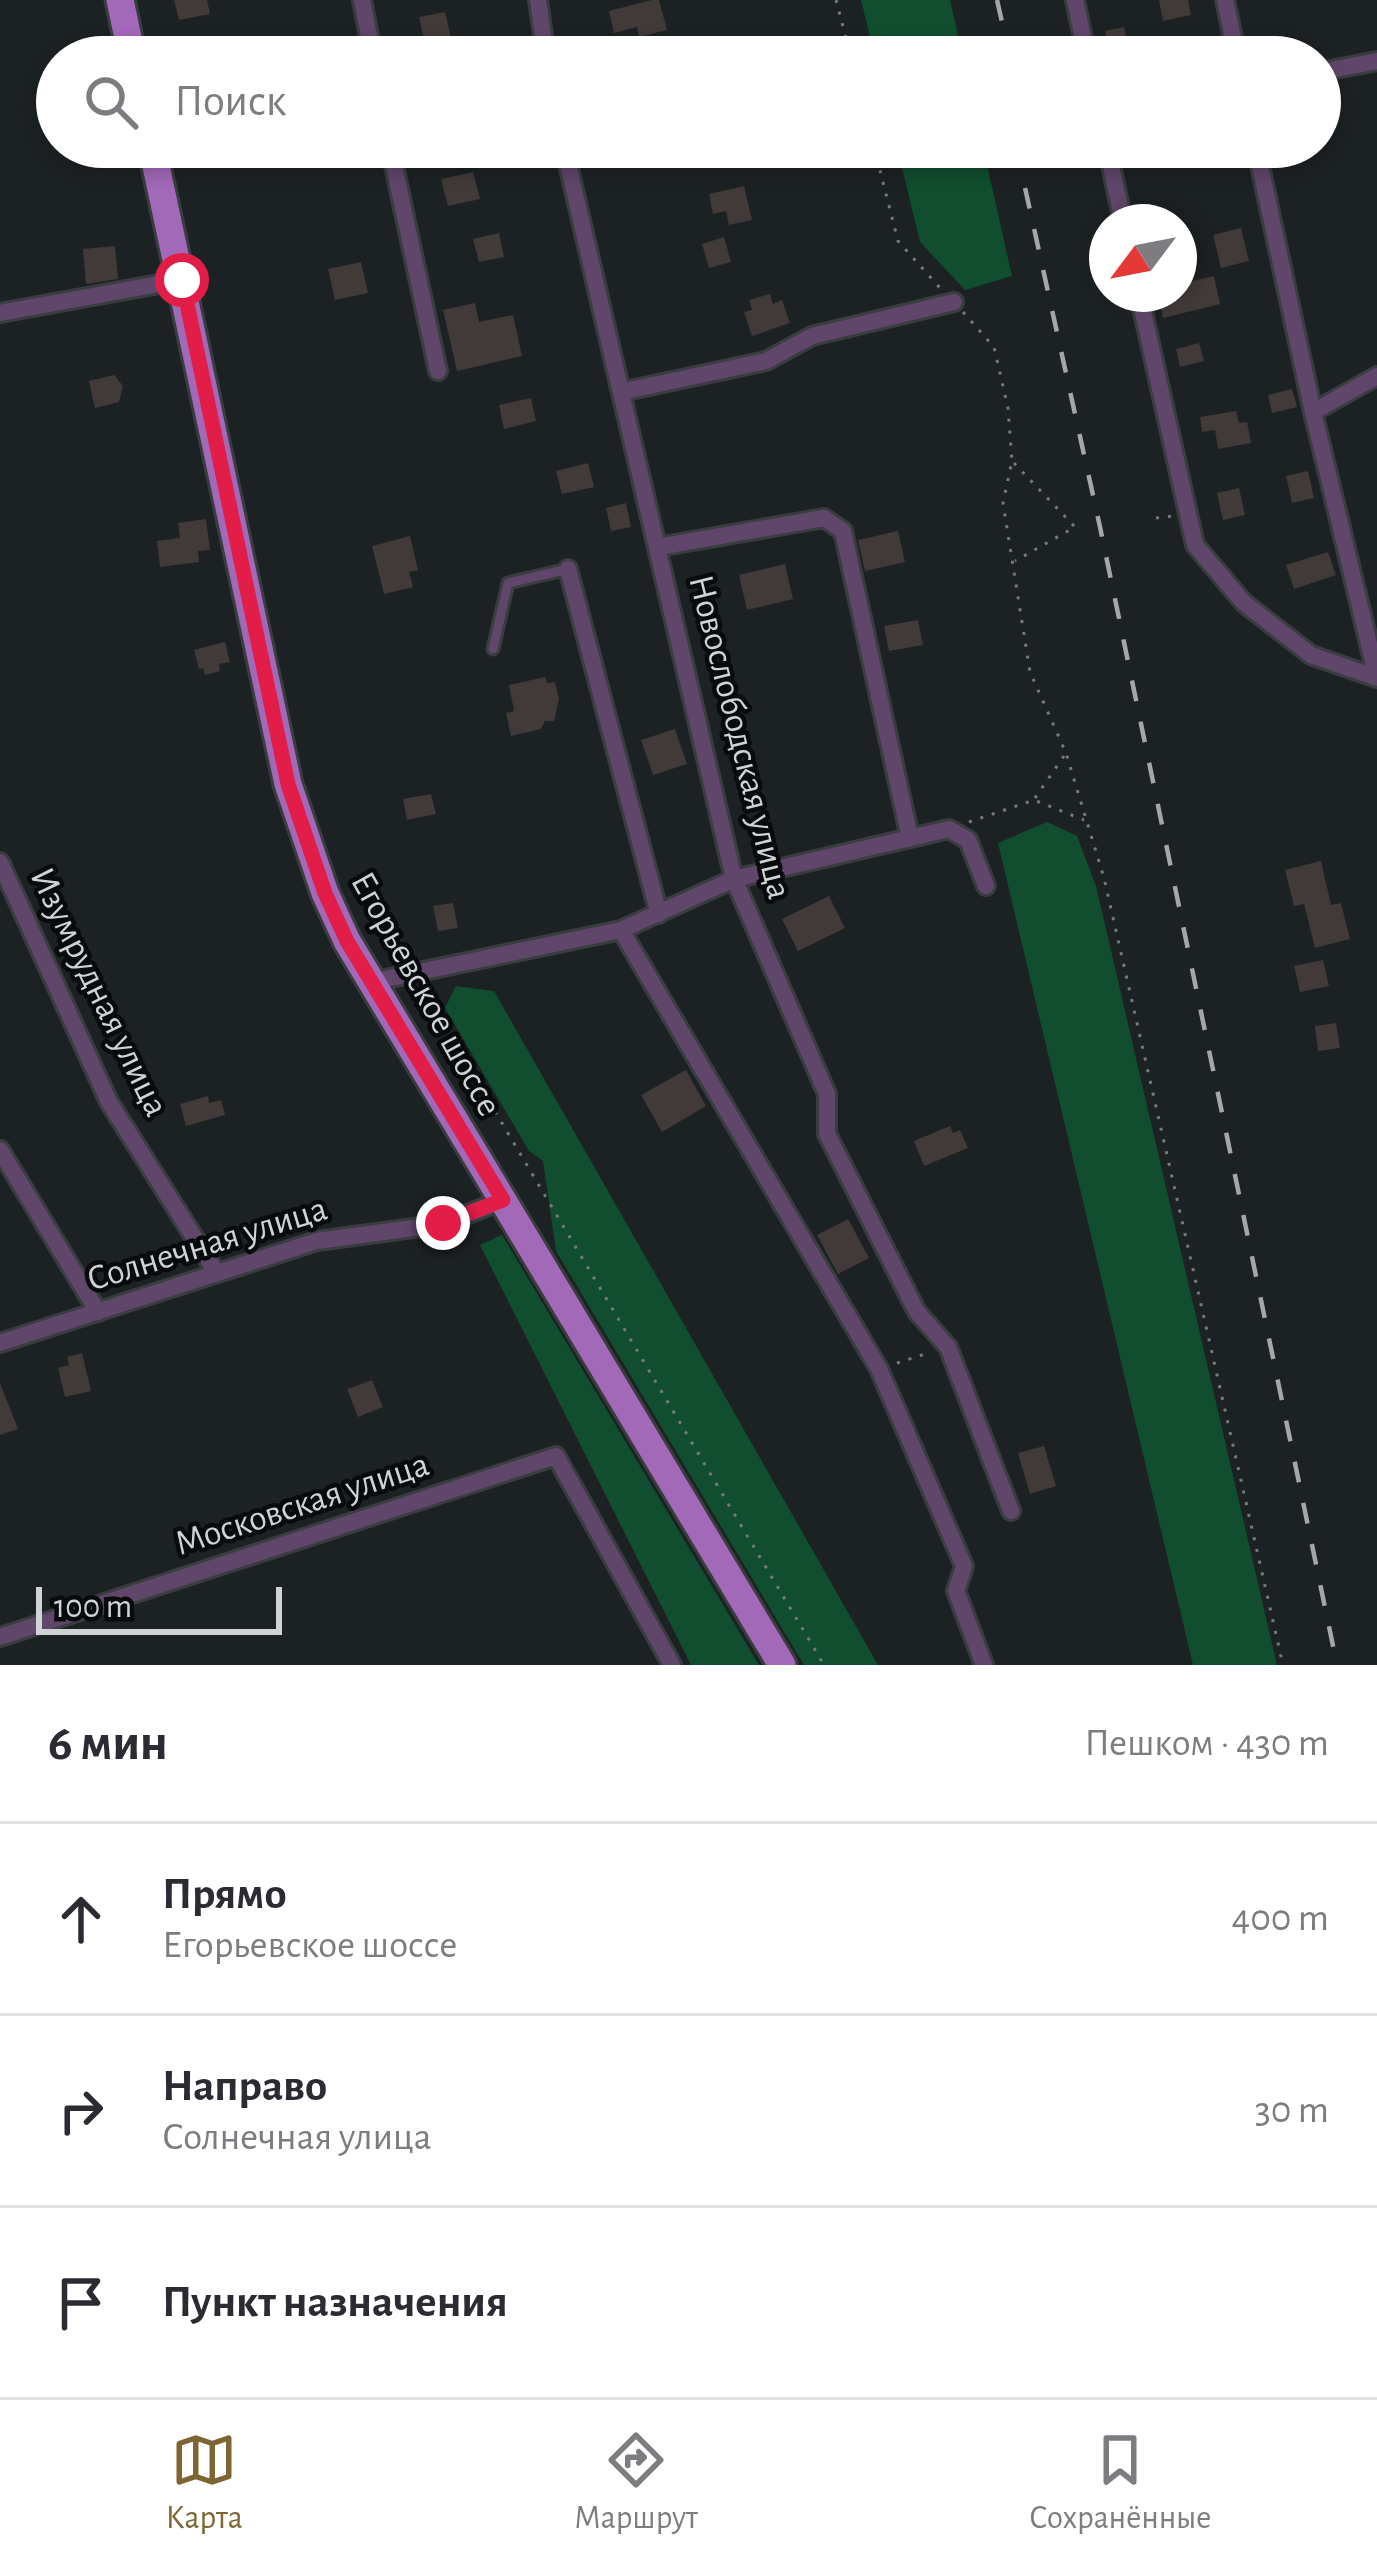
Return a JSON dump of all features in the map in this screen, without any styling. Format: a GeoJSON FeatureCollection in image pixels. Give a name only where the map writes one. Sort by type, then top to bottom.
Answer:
{"type":"FeatureCollection","features":[{"type":"Feature","properties":{"kind":"main road"},"geometry":{"type":"LineString","coordinates":[[120,0],[128,36]]}},
{"type":"Feature","properties":{"kind":"main road","name":"Егорьевское шоссе"},"geometry":{"type":"LineString","coordinates":[[157,168],[288,784],[325,893],[384,979],[503,1200],[782,1665]]}},
{"type":"Feature","properties":{"kind":"street"},"geometry":{"type":"LineString","coordinates":[[362,0],[369,36]]}},
{"type":"Feature","properties":{"kind":"street"},"geometry":{"type":"LineString","coordinates":[[538,0],[543,36]]}},
{"type":"Feature","properties":{"kind":"street"},"geometry":{"type":"LineString","coordinates":[[1075,0],[1083,36]]}},
{"type":"Feature","properties":{"kind":"street"},"geometry":{"type":"LineString","coordinates":[[1225,0],[1233,36]]}},
{"type":"Feature","properties":{"kind":"street"},"geometry":{"type":"LineString","coordinates":[[1341,68],[1377,61]]}},
{"type":"Feature","properties":{"kind":"street"},"geometry":{"type":"LineString","coordinates":[[394,168],[438,371]]}},
{"type":"Feature","properties":{"kind":"street","name":"Новослободская улица"},"geometry":{"type":"LineString","coordinates":[[568,168],[734,879],[827,1094],[827,1134],[917,1312],[947,1347],[1011,1511]]}},
{"type":"Feature","properties":{"kind":"street"},"geometry":{"type":"LineString","coordinates":[[1111,168],[1119,204]]}},
{"type":"Feature","properties":{"kind":"street"},"geometry":{"type":"LineString","coordinates":[[1143,312],[1195,545],[1244,603],[1311,655],[1377,677],[1261,168]]}},
{"type":"Feature","properties":{"kind":"street"},"geometry":{"type":"LineString","coordinates":[[0,313],[182,280]]}},
{"type":"Feature","properties":{"kind":"street"},"geometry":{"type":"LineString","coordinates":[[621,392],[766,361],[812,337],[951,299]]}},
{"type":"Feature","properties":{"kind":"street"},"geometry":{"type":"LineString","coordinates":[[1313,412],[1377,376]]}},
{"type":"Feature","properties":{"kind":"street"},"geometry":{"type":"LineString","coordinates":[[658,548],[824,518],[843,531],[910,838]]}},
{"type":"Feature","properties":{"kind":"street"},"geometry":{"type":"LineString","coordinates":[[568,569],[658,914]]}},
{"type":"Feature","properties":{"kind":"street"},"geometry":{"type":"LineString","coordinates":[[384,979],[621,930],[734,879],[950,829],[968,839],[986,886]]}},
{"type":"Feature","properties":{"kind":"street","name":"Изумрудная улица"},"geometry":{"type":"LineString","coordinates":[[0,862],[110,1102],[216,1272]]}},
{"type":"Feature","properties":{"kind":"street"},"geometry":{"type":"LineString","coordinates":[[621,930],[878,1369],[964,1566],[956,1591],[984,1665]]}},
{"type":"Feature","properties":{"kind":"street"},"geometry":{"type":"LineString","coordinates":[[0,1150],[98,1312]]}},
{"type":"Feature","properties":{"kind":"street","name":"Солнечная улица"},"geometry":{"type":"LineString","coordinates":[[0,1343],[334,1237],[443,1223],[503,1200]]}},
{"type":"Feature","properties":{"kind":"street","name":"Московская улица"},"geometry":{"type":"LineString","coordinates":[[0,1637],[556,1456],[672,1665]]}},
{"type":"Feature","properties":{"kind":"lane"},"geometry":{"type":"LineString","coordinates":[[493,649],[508,583],[568,569]]}},
{"type":"Feature","properties":{"kind":"path"},"geometry":{"type":"LineString","coordinates":[[836,0],[845,36]]}},
{"type":"Feature","properties":{"kind":"path"},"geometry":{"type":"LineString","coordinates":[[879,168],[898,241],[994,347],[1008,409],[1012,460],[1004,503],[1030,672],[1066,753],[1110,902],[1283,1665]]}},
{"type":"Feature","properties":{"kind":"path"},"geometry":{"type":"LineString","coordinates":[[1012,460],[1076,527],[1013,562]]}},
{"type":"Feature","properties":{"kind":"path"},"geometry":{"type":"LineString","coordinates":[[950,829],[1034,800],[1066,753]]}},
{"type":"Feature","properties":{"kind":"path"},"geometry":{"type":"LineString","coordinates":[[1034,800],[1086,820]]}},
{"type":"Feature","properties":{"kind":"path"},"geometry":{"type":"LineString","coordinates":[[384,979],[430,1002],[824,1665]]}},
{"type":"Feature","properties":{"kind":"path"},"geometry":{"type":"LineString","coordinates":[[878,1369],[947,1347]]}},
{"type":"Feature","properties":{"kind":"green space"},"geometry":{"type":"Polygon","coordinates":[[[861,0],[950,0],[958,36],[870,36],[861,0]]]}},
{"type":"Feature","properties":{"kind":"green space"},"geometry":{"type":"Polygon","coordinates":[[[902,168],[988,168],[1012,276],[965,290],[920,242],[902,168]]]}},
{"type":"Feature","properties":{"kind":"green space"},"geometry":{"type":"Polygon","coordinates":[[[1047,822],[1077,836],[1096,886],[1277,1665],[1193,1665],[998,843],[1047,822]]]}},
{"type":"Feature","properties":{"kind":"green space"},"geometry":{"type":"Polygon","coordinates":[[[456,986],[494,991],[878,1665],[804,1665],[556,1251],[543,1161],[529,1151],[445,1008],[456,986]]]}},
{"type":"Feature","properties":{"kind":"green space"},"geometry":{"type":"Polygon","coordinates":[[[502,1235],[759,1665],[691,1665],[480,1245],[502,1235]]]}},
{"type":"Feature","properties":{"kind":"building"},"geometry":{"type":"Polygon","coordinates":[[[174,0],[207,0],[210,14],[179,20],[174,0]]]}},
{"type":"Feature","properties":{"kind":"building"},"geometry":{"type":"Polygon","coordinates":[[[659,0],[667,30],[639,36],[637,27],[614,33],[609,11],[659,0]]]}},
{"type":"Feature","properties":{"kind":"building"},"geometry":{"type":"Polygon","coordinates":[[[1159,0],[1188,0],[1191,15],[1163,21],[1159,0]]]}},
{"type":"Feature","properties":{"kind":"building"},"geometry":{"type":"Polygon","coordinates":[[[445,12],[451,36],[423,36],[419,17],[445,12]]]}},
{"type":"Feature","properties":{"kind":"building"},"geometry":{"type":"Polygon","coordinates":[[[1124,27],[1126,36],[1106,36],[1105,31],[1124,27]]]}},
{"type":"Feature","properties":{"kind":"building"},"geometry":{"type":"Polygon","coordinates":[[[473,172],[480,199],[448,206],[441,179],[473,172]]]}},
{"type":"Feature","properties":{"kind":"building"},"geometry":{"type":"Polygon","coordinates":[[[744,186],[752,220],[729,225],[726,211],[713,214],[709,194],[744,186]]]}},
{"type":"Feature","properties":{"kind":"building"},"geometry":{"type":"Polygon","coordinates":[[[1241,228],[1249,261],[1221,268],[1213,235],[1241,228]]]}},
{"type":"Feature","properties":{"kind":"building"},"geometry":{"type":"Polygon","coordinates":[[[499,233],[504,257],[479,262],[473,239],[499,233]]]}},
{"type":"Feature","properties":{"kind":"building"},"geometry":{"type":"Polygon","coordinates":[[[724,237],[731,262],[709,268],[702,244],[724,237]]]}},
{"type":"Feature","properties":{"kind":"building"},"geometry":{"type":"Polygon","coordinates":[[[115,246],[118,279],[86,284],[83,249],[115,246]]]}},
{"type":"Feature","properties":{"kind":"building"},"geometry":{"type":"Polygon","coordinates":[[[361,262],[368,293],[335,300],[328,269],[361,262]]]}},
{"type":"Feature","properties":{"kind":"building"},"geometry":{"type":"Polygon","coordinates":[[[1214,276],[1220,304],[1197,310],[1197,280],[1214,276]]]}},
{"type":"Feature","properties":{"kind":"building"},"geometry":{"type":"Polygon","coordinates":[[[770,294],[773,304],[782,300],[790,323],[752,336],[744,312],[752,310],[749,300],[770,294]]]}},
{"type":"Feature","properties":{"kind":"building"},"geometry":{"type":"Polygon","coordinates":[[[475,303],[479,322],[513,315],[522,356],[457,371],[443,310],[475,303]]]}},
{"type":"Feature","properties":{"kind":"building"},"geometry":{"type":"Polygon","coordinates":[[[1199,343],[1204,361],[1180,367],[1176,349],[1199,343]]]}},
{"type":"Feature","properties":{"kind":"building"},"geometry":{"type":"Polygon","coordinates":[[[114,375],[123,386],[119,402],[95,408],[89,381],[114,375]]]}},
{"type":"Feature","properties":{"kind":"building"},"geometry":{"type":"Polygon","coordinates":[[[1292,389],[1297,407],[1272,413],[1268,395],[1292,389]]]}},
{"type":"Feature","properties":{"kind":"building"},"geometry":{"type":"Polygon","coordinates":[[[531,398],[536,421],[504,429],[499,405],[531,398]]]}},
{"type":"Feature","properties":{"kind":"building"},"geometry":{"type":"Polygon","coordinates":[[[1236,411],[1239,423],[1247,422],[1251,443],[1218,449],[1215,430],[1202,432],[1200,417],[1236,411]]]}},
{"type":"Feature","properties":{"kind":"building"},"geometry":{"type":"Polygon","coordinates":[[[588,463],[594,487],[562,494],[556,471],[588,463]]]}},
{"type":"Feature","properties":{"kind":"building"},"geometry":{"type":"Polygon","coordinates":[[[1308,471],[1314,498],[1292,503],[1286,476],[1308,471]]]}},
{"type":"Feature","properties":{"kind":"building"},"geometry":{"type":"Polygon","coordinates":[[[1239,488],[1245,515],[1223,520],[1217,493],[1239,488]]]}},
{"type":"Feature","properties":{"kind":"building"},"geometry":{"type":"Polygon","coordinates":[[[626,503],[631,527],[611,531],[606,508],[626,503]]]}},
{"type":"Feature","properties":{"kind":"building"},"geometry":{"type":"Polygon","coordinates":[[[206,519],[210,550],[198,551],[199,562],[160,567],[157,541],[180,538],[178,523],[206,519]]]}},
{"type":"Feature","properties":{"kind":"building"},"geometry":{"type":"Polygon","coordinates":[[[898,531],[905,562],[865,571],[858,540],[898,531]]]}},
{"type":"Feature","properties":{"kind":"building"},"geometry":{"type":"Polygon","coordinates":[[[410,536],[418,570],[409,572],[413,587],[384,594],[372,546],[410,536]]]}},
{"type":"Feature","properties":{"kind":"building"},"geometry":{"type":"Polygon","coordinates":[[[1328,552],[1336,575],[1294,589],[1286,565],[1328,552]]]}},
{"type":"Feature","properties":{"kind":"building"},"geometry":{"type":"Polygon","coordinates":[[[785,564],[793,599],[747,610],[739,575],[785,564]]]}},
{"type":"Feature","properties":{"kind":"building"},"geometry":{"type":"Polygon","coordinates":[[[918,620],[923,645],[889,651],[884,626],[918,620]]]}},
{"type":"Feature","properties":{"kind":"building"},"geometry":{"type":"Polygon","coordinates":[[[225,642],[230,662],[205,675],[194,650],[225,642]]]}},
{"type":"Feature","properties":{"kind":"building"},"geometry":{"type":"Polygon","coordinates":[[[545,677],[547,683],[555,682],[559,699],[554,721],[511,736],[506,713],[514,711],[509,685],[545,677]]]}},
{"type":"Feature","properties":{"kind":"building"},"geometry":{"type":"Polygon","coordinates":[[[675,729],[687,764],[653,775],[641,740],[675,729]]]}},
{"type":"Feature","properties":{"kind":"building"},"geometry":{"type":"Polygon","coordinates":[[[431,794],[436,814],[407,820],[403,799],[431,794]]]}},
{"type":"Feature","properties":{"kind":"building"},"geometry":{"type":"Polygon","coordinates":[[[1321,861],[1331,905],[1341,903],[1350,939],[1315,948],[1304,904],[1294,906],[1285,870],[1321,861]]]}},
{"type":"Feature","properties":{"kind":"building"},"geometry":{"type":"Polygon","coordinates":[[[829,896],[845,928],[798,951],[782,919],[829,896]]]}},
{"type":"Feature","properties":{"kind":"building"},"geometry":{"type":"Polygon","coordinates":[[[453,903],[458,928],[438,931],[433,906],[453,903]]]}},
{"type":"Feature","properties":{"kind":"building"},"geometry":{"type":"Polygon","coordinates":[[[1323,960],[1329,986],[1300,992],[1294,966],[1323,960]]]}},
{"type":"Feature","properties":{"kind":"building"},"geometry":{"type":"Polygon","coordinates":[[[1336,1023],[1340,1048],[1318,1051],[1315,1026],[1336,1023]]]}},
{"type":"Feature","properties":{"kind":"building"},"geometry":{"type":"Polygon","coordinates":[[[686,1070],[706,1106],[662,1132],[641,1095],[686,1070]]]}},
{"type":"Feature","properties":{"kind":"building"},"geometry":{"type":"Polygon","coordinates":[[[208,1096],[209,1103],[221,1100],[225,1115],[186,1126],[180,1104],[208,1096]]]}},
{"type":"Feature","properties":{"kind":"building"},"geometry":{"type":"Polygon","coordinates":[[[950,1126],[953,1133],[960,1130],[968,1148],[924,1166],[914,1141],[950,1126]]]}},
{"type":"Feature","properties":{"kind":"building"},"geometry":{"type":"Polygon","coordinates":[[[848,1219],[869,1258],[838,1274],[817,1235],[848,1219]]]}},
{"type":"Feature","properties":{"kind":"building"},"geometry":{"type":"Polygon","coordinates":[[[82,1353],[91,1391],[65,1397],[58,1368],[69,1365],[67,1357],[82,1353]]]}},
{"type":"Feature","properties":{"kind":"building"},"geometry":{"type":"Polygon","coordinates":[[[372,1380],[383,1407],[358,1417],[347,1389],[372,1380]]]}},
{"type":"Feature","properties":{"kind":"building"},"geometry":{"type":"Polygon","coordinates":[[[0,1383],[18,1429],[0,1435],[0,1383]]]}},
{"type":"Feature","properties":{"kind":"building"},"geometry":{"type":"Polygon","coordinates":[[[1044,1446],[1056,1486],[1030,1494],[1018,1453],[1044,1446]]]}},
{"type":"Feature","properties":{"kind":"railway"},"geometry":{"type":"LineString","coordinates":[[997,0],[1005,36]]}},
{"type":"Feature","properties":{"kind":"railway"},"geometry":{"type":"LineString","coordinates":[[1021,168],[1337,1665]]}},
{"type":"Feature","properties":{"kind":"route"},"geometry":{"type":"LineString","coordinates":[[182,280],[288,784],[325,893],[347,941],[503,1200],[443,1223]]}}]}
